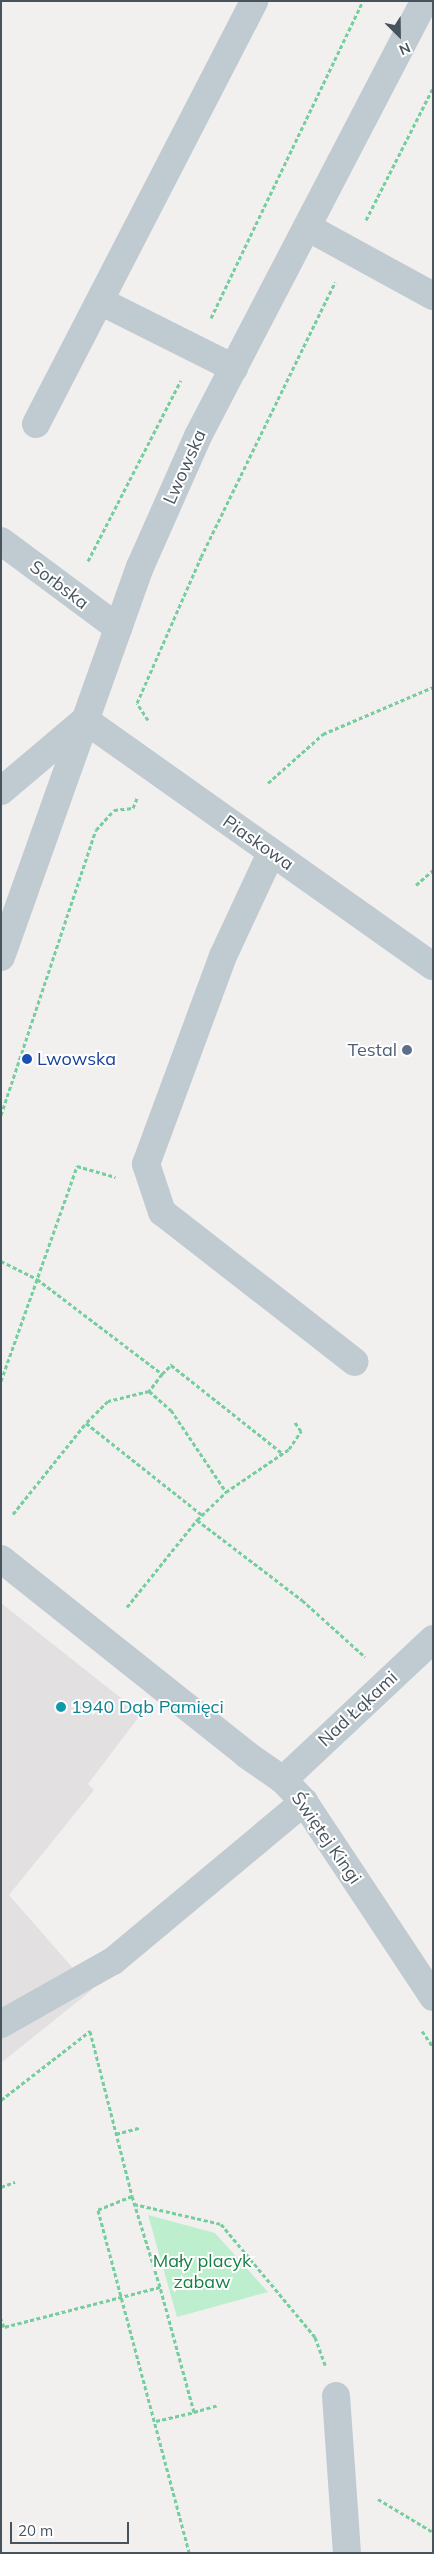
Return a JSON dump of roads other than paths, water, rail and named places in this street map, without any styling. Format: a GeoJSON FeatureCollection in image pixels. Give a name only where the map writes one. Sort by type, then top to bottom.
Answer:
{"type":"FeatureCollection","features":[{"type":"Feature","properties":{"kind":"street"},"geometry":{"type":"LineString","coordinates":[[36,424],[254,1]]}},
{"type":"Feature","properties":{"kind":"street","name":"Lwowska"},"geometry":{"type":"LineString","coordinates":[[1,957],[140,567],[190,454],[424,1]]}},
{"type":"Feature","properties":{"kind":"street"},"geometry":{"type":"LineString","coordinates":[[307,227],[433,296]]}},
{"type":"Feature","properties":{"kind":"street"},"geometry":{"type":"LineString","coordinates":[[100,301],[234,368]]}},
{"type":"Feature","properties":{"kind":"street","name":"Sorbska"},"geometry":{"type":"LineString","coordinates":[[1,541],[118,628]]}},
{"type":"Feature","properties":{"kind":"street"},"geometry":{"type":"LineString","coordinates":[[1,791],[85,720]]}},
{"type":"Feature","properties":{"kind":"street","name":"Piaskowa"},"geometry":{"type":"LineString","coordinates":[[85,720],[433,966]]}},
{"type":"Feature","properties":{"kind":"street"},"geometry":{"type":"LineString","coordinates":[[272,853],[223,956],[146,1164],[162,1212],[355,1362]]}},
{"type":"Feature","properties":{"kind":"street","name":"Świętej Kingi"},"geometry":{"type":"LineString","coordinates":[[1,1559],[247,1755],[283,1780],[304,1802],[433,1997]]}},
{"type":"Feature","properties":{"kind":"street","name":"Nad Łąkami"},"geometry":{"type":"LineString","coordinates":[[283,1780],[433,1639]]}},
{"type":"Feature","properties":{"kind":"street"},"geometry":{"type":"LineString","coordinates":[[1,2024],[113,1961],[304,1802]]}},
{"type":"Feature","properties":{"kind":"street"},"geometry":{"type":"LineString","coordinates":[[336,2396],[347,2553]]}},
{"type":"Feature","properties":{"kind":"place","name":"Testal"},"geometry":{"type":"Point","coordinates":[407,1050]}},
{"type":"Feature","properties":{"kind":"place","name":"Lwowska"},"geometry":{"type":"Point","coordinates":[27,1059]}},
{"type":"Feature","properties":{"kind":"place","name":"1940 Dąb Pamięci"},"geometry":{"type":"Point","coordinates":[61,1707]}},
{"type":"Feature","properties":{"kind":"park label","name":"Mały placyk zabaw"},"geometry":{"type":"Point","coordinates":[202,2272]}}]}
